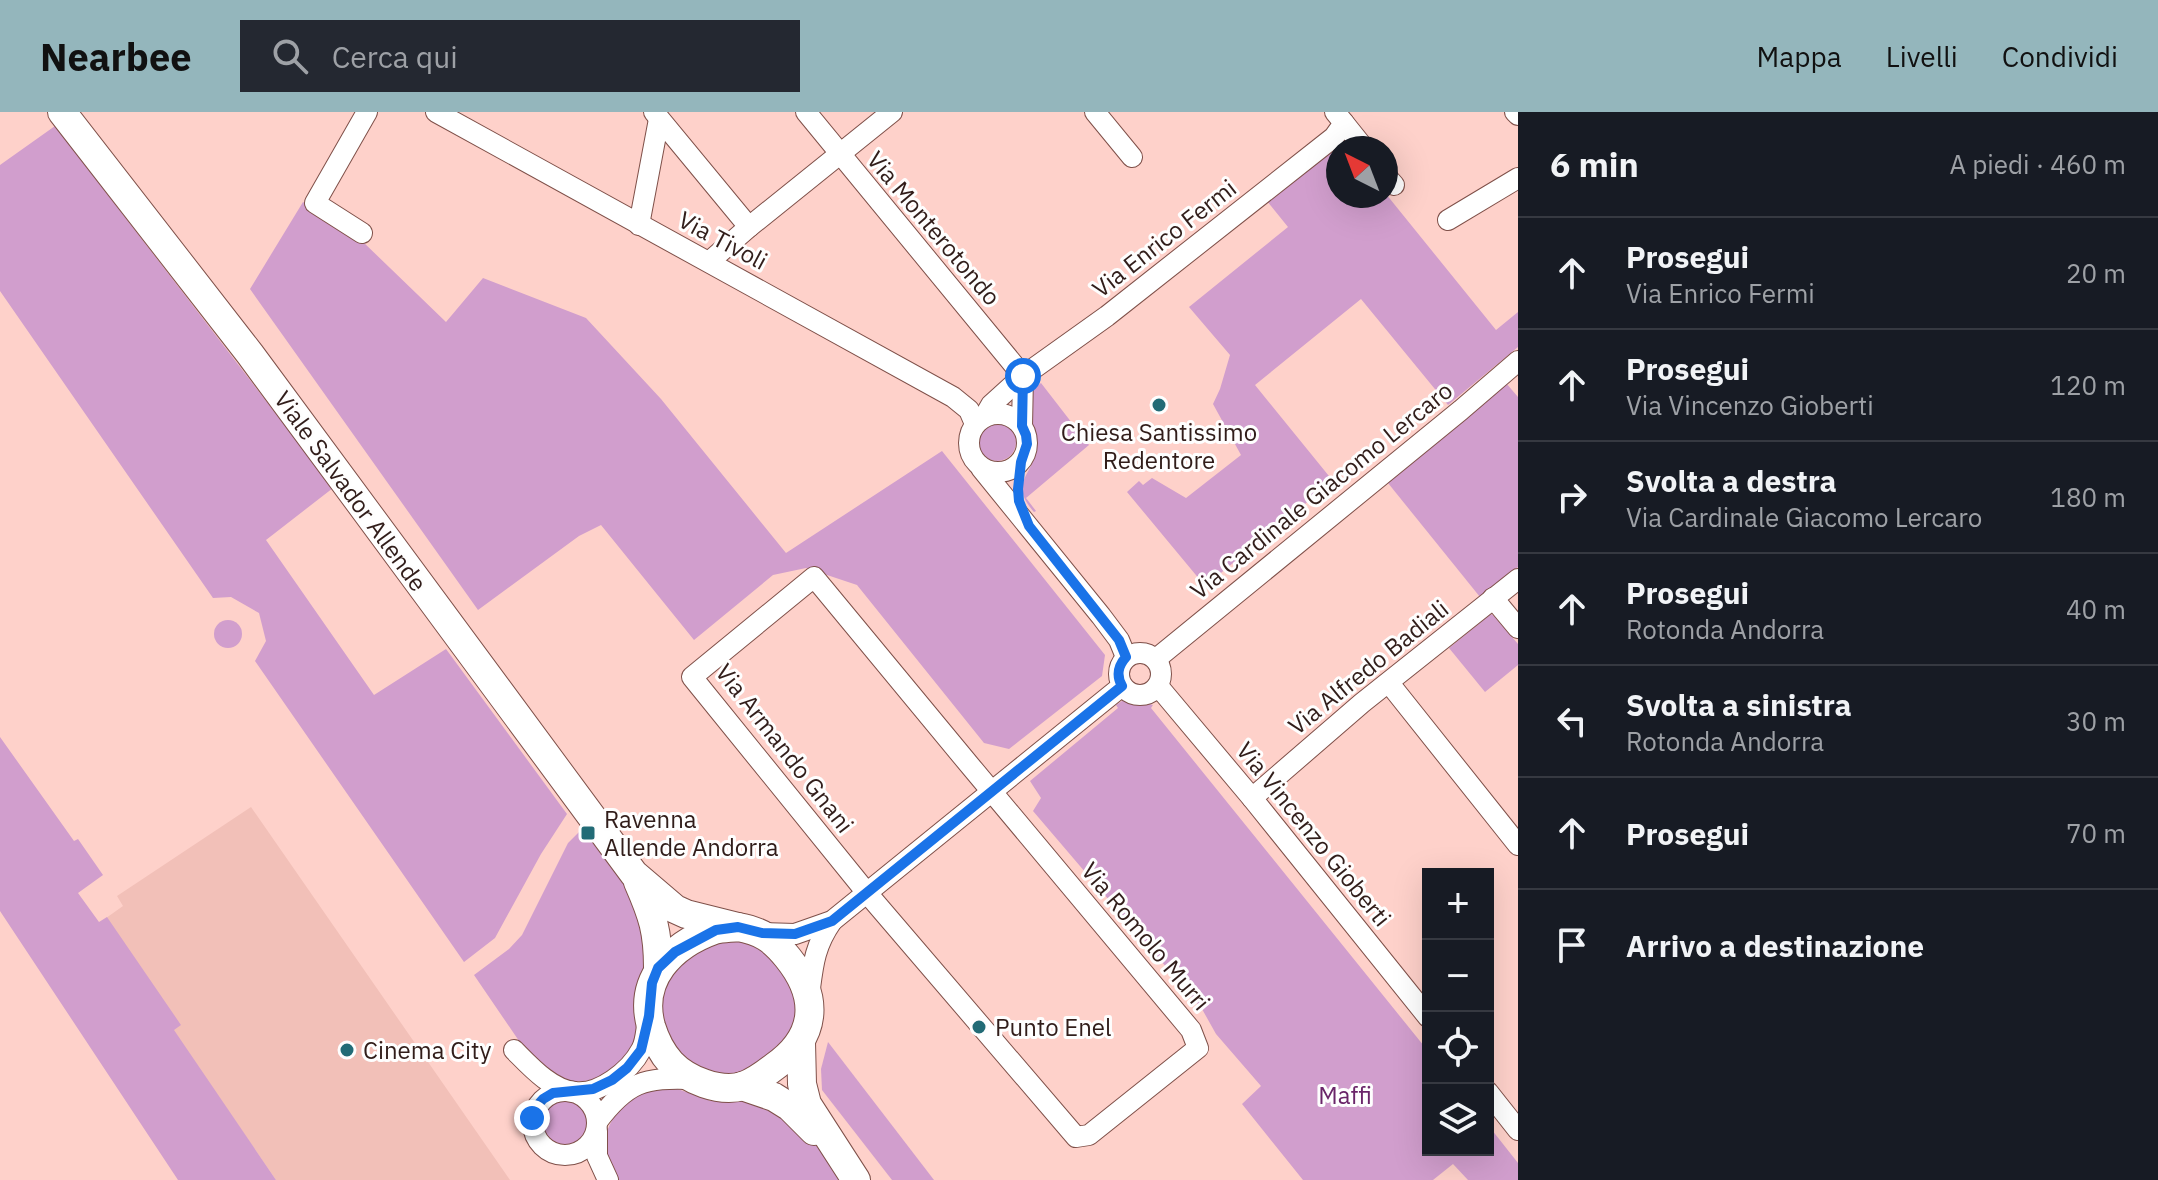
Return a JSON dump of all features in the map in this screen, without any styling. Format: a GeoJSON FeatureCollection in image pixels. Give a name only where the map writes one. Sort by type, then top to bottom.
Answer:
{"type":"FeatureCollection","features":[{"type":"Feature","properties":{"kind":"main road","name":"Viale Salvador Allende"},"geometry":{"type":"LineString","coordinates":[[62,112],[250,354],[634,874],[653,917],[658,942],[658,968]]}},
{"type":"Feature","properties":{"kind":"main road","name":"Viale Salvador Allende"},"geometry":{"type":"LineString","coordinates":[[634,874],[675,909],[750,930]]}},
{"type":"Feature","properties":{"kind":"main road"},"geometry":{"type":"LineString","coordinates":[[716,930],[750,930],[780,948],[794,966],[809,999],[801,1042],[802,1084],[807,1104],[849,1170],[790,1107],[774,1097],[742,1086],[717,1086],[694,1080],[672,1064],[656,1042],[649,1016],[652,983],[658,968],[675,952],[716,930]]}},
{"type":"Feature","properties":{"kind":"main road"},"geometry":{"type":"LineString","coordinates":[[742,1086],[784,1060],[801,1042]]}},
{"type":"Feature","properties":{"kind":"street"},"geometry":{"type":"LineString","coordinates":[[362,233],[315,203],[367,112]]}},
{"type":"Feature","properties":{"kind":"street","name":"Via Tivoli"},"geometry":{"type":"LineString","coordinates":[[437,112],[953,397],[980,421]]}},
{"type":"Feature","properties":{"kind":"street","name":"Via Monterotondo"},"geometry":{"type":"LineString","coordinates":[[806,112],[1023,376]]}},
{"type":"Feature","properties":{"kind":"street"},"geometry":{"type":"LineString","coordinates":[[710,261],[892,112]]}},
{"type":"Feature","properties":{"kind":"street"},"geometry":{"type":"LineString","coordinates":[[1095,112],[1132,157]]}},
{"type":"Feature","properties":{"kind":"street"},"geometry":{"type":"LineString","coordinates":[[657,115],[749,227]]}},
{"type":"Feature","properties":{"kind":"street"},"geometry":{"type":"LineString","coordinates":[[639,225],[657,115]]}},
{"type":"Feature","properties":{"kind":"street","name":"Via Enrico Fermi"},"geometry":{"type":"LineString","coordinates":[[980,421],[991,405],[1023,376],[1107,316],[1337,124]]}},
{"type":"Feature","properties":{"kind":"street"},"geometry":{"type":"LineString","coordinates":[[1448,220],[1518,178]]}},
{"type":"Feature","properties":{"kind":"street","name":"Via Cardinale Giacomo Lercaro"},"geometry":{"type":"LineString","coordinates":[[1156,659],[1518,361]]}},
{"type":"Feature","properties":{"kind":"street"},"geometry":{"type":"LineString","coordinates":[[1023,376],[1022,426],[1027,444],[1018,489],[1019,501],[1029,526]]}},
{"type":"Feature","properties":{"kind":"street"},"geometry":{"type":"LineString","coordinates":[[1022,426],[1009,416],[1000,414],[980,421],[968,439],[970,455],[1119,640],[1126,657]]}},
{"type":"Feature","properties":{"kind":"street"},"geometry":{"type":"LineString","coordinates":[[981,468],[1007,472],[1021,462]]}},
{"type":"Feature","properties":{"kind":"street","name":"Via Armando Gnani"},"geometry":{"type":"LineString","coordinates":[[867,893],[692,677],[814,577],[992,791]]}},
{"type":"Feature","properties":{"kind":"street","name":"Via Alfredo Badiali"},"geometry":{"type":"LineString","coordinates":[[1252,798],[1362,703],[1518,579]]}},
{"type":"Feature","properties":{"kind":"street"},"geometry":{"type":"LineString","coordinates":[[1493,598],[1518,628]]}},
{"type":"Feature","properties":{"kind":"street"},"geometry":{"type":"LineString","coordinates":[[1138,652],[1156,659],[1161,672],[1158,686],[1153,691],[1140,695],[1122,686],[1118,674],[1126,657],[1138,652]]}},
{"type":"Feature","properties":{"kind":"street"},"geometry":{"type":"LineString","coordinates":[[1389,683],[1518,845]]}},
{"type":"Feature","properties":{"kind":"street"},"geometry":{"type":"LineString","coordinates":[[809,999],[819,940],[832,921],[1122,686]]}},
{"type":"Feature","properties":{"kind":"street","name":"Via Vincenzo Gioberti"},"geometry":{"type":"LineString","coordinates":[[1158,686],[1424,1012]]}},
{"type":"Feature","properties":{"kind":"street","name":"Via Romolo Murri"},"geometry":{"type":"LineString","coordinates":[[867,893],[1076,1137],[1089,1135],[1198,1048],[1191,1030],[992,791]]}},
{"type":"Feature","properties":{"kind":"street"},"geometry":{"type":"LineString","coordinates":[[750,930],[795,934],[832,921]]}},
{"type":"Feature","properties":{"kind":"street"},"geometry":{"type":"LineString","coordinates":[[532,1118],[536,1107],[553,1093],[593,1089],[627,1068],[641,1050],[649,1016]]}},
{"type":"Feature","properties":{"kind":"street"},"geometry":{"type":"LineString","coordinates":[[599,1180],[568,1156],[548,1152],[535,1137],[531,1088],[514,1050],[542,1077],[583,1096],[590,1103],[597,1126],[597,1156],[608,1180]]}},
{"type":"Feature","properties":{"kind":"street"},"geometry":{"type":"LineString","coordinates":[[568,1156],[587,1148],[612,1102],[630,1088],[648,1080],[694,1080]]}},
{"type":"Feature","properties":{"kind":"street"},"geometry":{"type":"LineString","coordinates":[[1494,1100],[1518,1130]]}},
{"type":"Feature","properties":{"kind":"shaded area"},"geometry":{"type":"Polygon","coordinates":[[[251,807],[510,1180],[276,1180],[99,923],[123,906],[117,896],[251,807]]]}},
{"type":"Feature","properties":{"kind":"green space"},"geometry":{"type":"Polygon","coordinates":[[[55,126],[333,488],[266,540],[374,695],[446,649],[567,814],[495,938],[464,962],[255,661],[266,641],[259,613],[231,597],[213,598],[0,291],[0,165],[55,126]]]}},
{"type":"Feature","properties":{"kind":"green space"},"geometry":{"type":"Polygon","coordinates":[[[1326,155],[1326,208],[1397,208],[1496,330],[1518,312],[1518,347],[1448,405],[1361,299],[1255,385],[1333,481],[1205,586],[1127,492],[1139,481],[1143,485],[1152,478],[1186,498],[1241,455],[1213,404],[1230,355],[1189,307],[1288,227],[1267,201],[1326,155]]]}},
{"type":"Feature","properties":{"kind":"green space"},"geometry":{"type":"Polygon","coordinates":[[[303,202],[361,240],[446,322],[483,278],[586,318],[661,399],[786,553],[942,451],[1105,655],[1102,676],[1009,749],[984,743],[857,585],[806,568],[773,575],[694,640],[601,525],[579,536],[478,610],[250,289],[303,202]]]}},
{"type":"Feature","properties":{"kind":"green space"},"geometry":{"type":"Polygon","coordinates":[[[1041,383],[1089,445],[1026,498],[1034,512],[1026,502],[1022,486],[1037,448],[1031,423],[1031,391],[1041,383]]]}},
{"type":"Feature","properties":{"kind":"green space"},"geometry":{"type":"Polygon","coordinates":[[[1506,383],[1518,397],[1518,567],[1480,597],[1388,483],[1506,383]]]}},
{"type":"Feature","properties":{"kind":"green space"},"geometry":{"type":"Polygon","coordinates":[[[997,423],[1010,429],[1016,442],[1010,455],[997,461],[984,455],[978,442],[984,429],[997,423]]]}},
{"type":"Feature","properties":{"kind":"green space"},"geometry":{"type":"Polygon","coordinates":[[[1491,614],[1518,644],[1518,665],[1485,692],[1449,648],[1491,614]]]}},
{"type":"Feature","properties":{"kind":"green space"},"geometry":{"type":"Polygon","coordinates":[[[228,620],[238,624],[242,634],[238,644],[228,648],[218,644],[214,634],[218,624],[228,620]]]}},
{"type":"Feature","properties":{"kind":"green space","name":"Maffi"},"geometry":{"type":"Polygon","coordinates":[[[1135,700],[1153,705],[1151,708],[1422,1044],[1422,1156],[1494,1156],[1494,1133],[1518,1163],[1518,1180],[1468,1180],[1453,1164],[1433,1180],[1303,1180],[1242,1104],[1261,1086],[1216,1034],[1202,1009],[1033,811],[1041,798],[1030,781],[1118,708],[1116,705],[1135,700]]]}},
{"type":"Feature","properties":{"kind":"green space"},"geometry":{"type":"Polygon","coordinates":[[[0,737],[74,841],[78,839],[103,875],[78,893],[99,922],[107,917],[181,1025],[174,1030],[276,1180],[178,1180],[0,911],[0,737]]]}},
{"type":"Feature","properties":{"kind":"green space"},"geometry":{"type":"Polygon","coordinates":[[[582,829],[639,903],[651,938],[635,1007],[637,1032],[631,1052],[617,1068],[599,1078],[569,1081],[557,1077],[532,1060],[474,975],[509,949],[522,935],[568,843],[582,829]]]}},
{"type":"Feature","properties":{"kind":"green space"},"geometry":{"type":"Polygon","coordinates":[[[725,939],[748,941],[769,951],[797,988],[796,1031],[755,1073],[715,1076],[680,1057],[661,1021],[661,998],[668,976],[683,957],[725,939]]]}},
{"type":"Feature","properties":{"kind":"green space"},"geometry":{"type":"Polygon","coordinates":[[[828,1042],[934,1180],[892,1180],[822,1090],[821,1069],[828,1042]]]}},
{"type":"Feature","properties":{"kind":"green space"},"geometry":{"type":"Polygon","coordinates":[[[662,1087],[675,1088],[711,1101],[746,1101],[767,1105],[812,1140],[842,1180],[619,1180],[605,1151],[610,1124],[628,1101],[662,1087]]]}},
{"type":"Feature","properties":{"kind":"green space"},"geometry":{"type":"Polygon","coordinates":[[[565,1100],[582,1107],[589,1124],[582,1141],[565,1148],[548,1141],[541,1124],[548,1107],[565,1100]]]}},
{"type":"Feature","properties":{"kind":"place","name":"Chiesa Santissimo Redentore"},"geometry":{"type":"Point","coordinates":[1159,405]}},
{"type":"Feature","properties":{"kind":"place","name":"Ravenna Allende Andorra"},"geometry":{"type":"Point","coordinates":[588,833]}},
{"type":"Feature","properties":{"kind":"place","name":"Punto Enel"},"geometry":{"type":"Point","coordinates":[979,1027]}},
{"type":"Feature","properties":{"kind":"place","name":"Cinema City"},"geometry":{"type":"Point","coordinates":[347,1050]}},
{"type":"Feature","properties":{"kind":"route"},"geometry":{"type":"LineString","coordinates":[[532,1118],[536,1107],[553,1093],[593,1089],[627,1068],[641,1050],[652,983],[658,968],[675,952],[716,930],[738,927],[762,933],[795,934],[832,921],[1122,686],[1118,674],[1126,657],[1119,640],[1029,526],[1019,501],[1021,462],[1027,444],[1022,426],[1023,376]]}}]}
